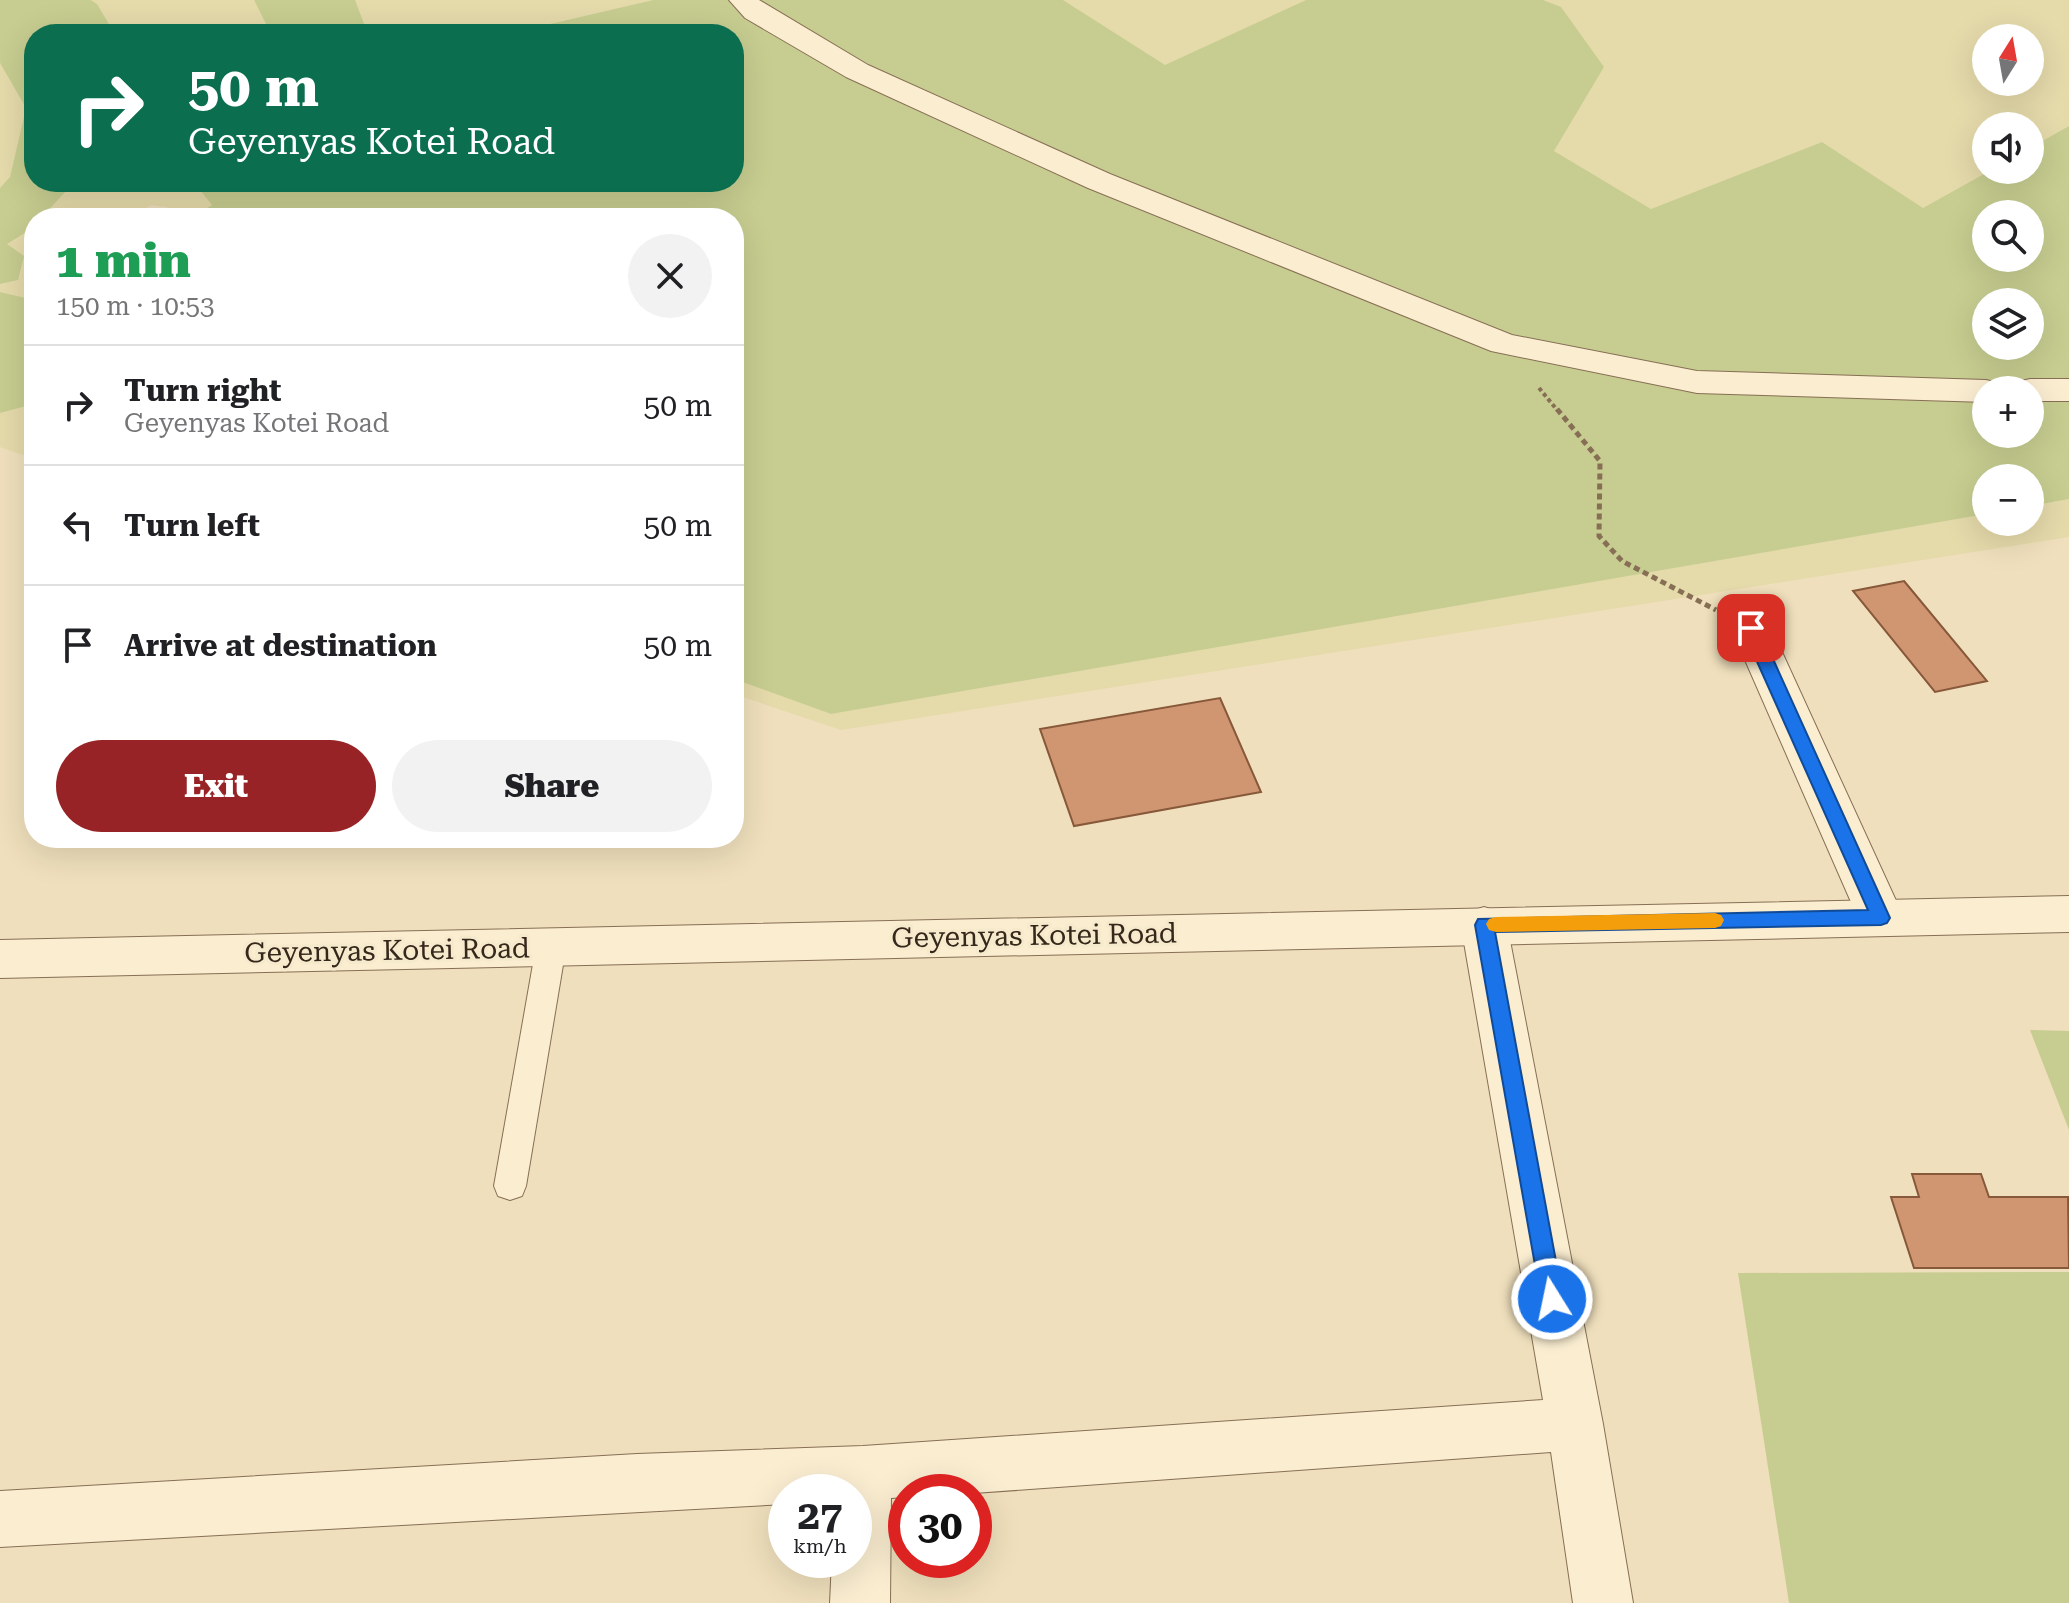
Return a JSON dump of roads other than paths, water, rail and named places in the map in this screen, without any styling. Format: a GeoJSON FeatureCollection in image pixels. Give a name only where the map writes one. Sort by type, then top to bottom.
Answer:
{"type":"FeatureCollection","features":[{"type":"Feature","properties":{"kind":"street"},"geometry":{"type":"LineString","coordinates":[[743,0],[755,12],[857,71],[1099,181],[1352,280],[1503,344],[1697,382],[1972,391]]}},
{"type":"Feature","properties":{"kind":"street"},"geometry":{"type":"LineString","coordinates":[[2044,390],[2069,390]]}},
{"type":"Feature","properties":{"kind":"street"},"geometry":{"type":"LineString","coordinates":[[1751,628],[1881,918]]}},
{"type":"Feature","properties":{"kind":"street","name":"Geyenyas Kotei Road"},"geometry":{"type":"LineString","coordinates":[[0,959],[2069,914]]}},
{"type":"Feature","properties":{"kind":"street"},"geometry":{"type":"LineString","coordinates":[[1484,925],[1575,1424],[1603,1603]]}},
{"type":"Feature","properties":{"kind":"street"},"geometry":{"type":"LineString","coordinates":[[0,1519],[637,1482],[863,1473],[1575,1424]]}},
{"type":"Feature","properties":{"kind":"street"},"geometry":{"type":"LineString","coordinates":[[860,1603],[863,1473]]}},
{"type":"Feature","properties":{"kind":"lane"},"geometry":{"type":"LineString","coordinates":[[510,1186],[551,947]]}}]}
